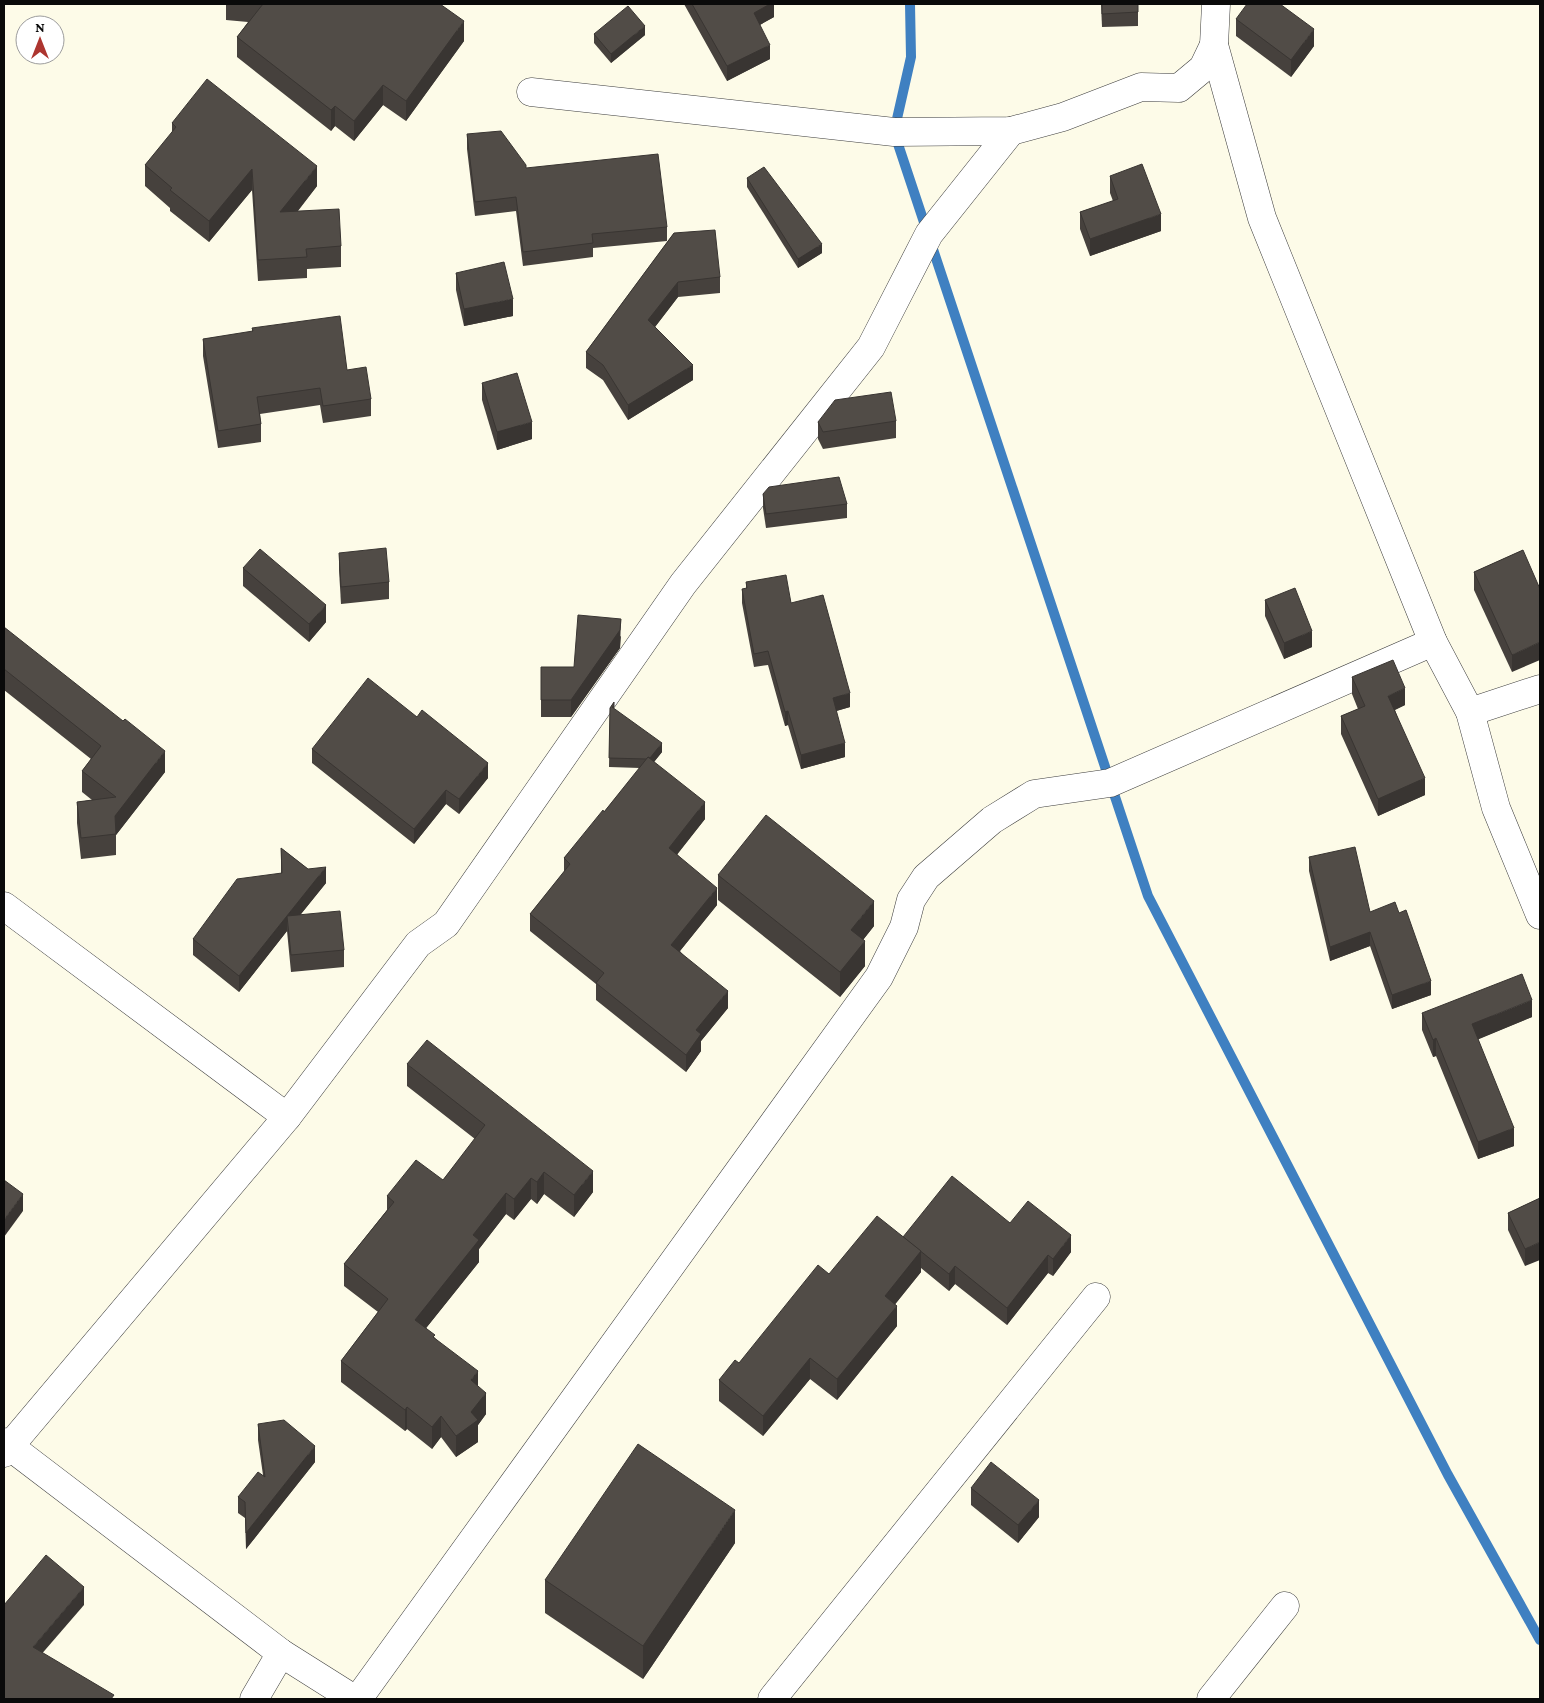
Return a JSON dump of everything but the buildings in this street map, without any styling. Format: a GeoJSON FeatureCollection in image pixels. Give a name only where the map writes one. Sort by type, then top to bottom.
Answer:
{"type":"FeatureCollection","features":[{"type":"Feature","properties":{"kind":"street"},"geometry":{"type":"LineString","coordinates":[[1216,4],[1214,45],[1262,218],[1433,642],[1470,712],[1496,808],[1540,914]]}},
{"type":"Feature","properties":{"kind":"street"},"geometry":{"type":"LineString","coordinates":[[531,92],[894,132],[1011,131],[1063,117],[1141,87],[1179,88],[1203,68],[1214,45]]}},
{"type":"Feature","properties":{"kind":"street"},"geometry":{"type":"LineString","coordinates":[[1011,131],[929,234],[871,347],[683,584],[446,924],[418,944],[287,1117],[5,1447],[281,1653],[356,1699],[879,977],[904,927],[911,900],[926,878],[992,820],[1034,794],[1110,783],[1433,642]]}},
{"type":"Feature","properties":{"kind":"street"},"geometry":{"type":"LineString","coordinates":[[1470,712],[1540,689]]}},
{"type":"Feature","properties":{"kind":"street"},"geometry":{"type":"LineString","coordinates":[[4,906],[287,1117]]}},
{"type":"Feature","properties":{"kind":"street"},"geometry":{"type":"LineString","coordinates":[[772,1699],[1096,1297]]}},
{"type":"Feature","properties":{"kind":"street"},"geometry":{"type":"LineString","coordinates":[[1211,1699],[1285,1606]]}},
{"type":"Feature","properties":{"kind":"street"},"geometry":{"type":"LineString","coordinates":[[254,1699],[281,1653]]}},
{"type":"Feature","properties":{"kind":"waterway"},"geometry":{"type":"LineString","coordinates":[[910,4],[911,57],[894,132],[1148,896],[1448,1475],[1540,1640]]}}]}
